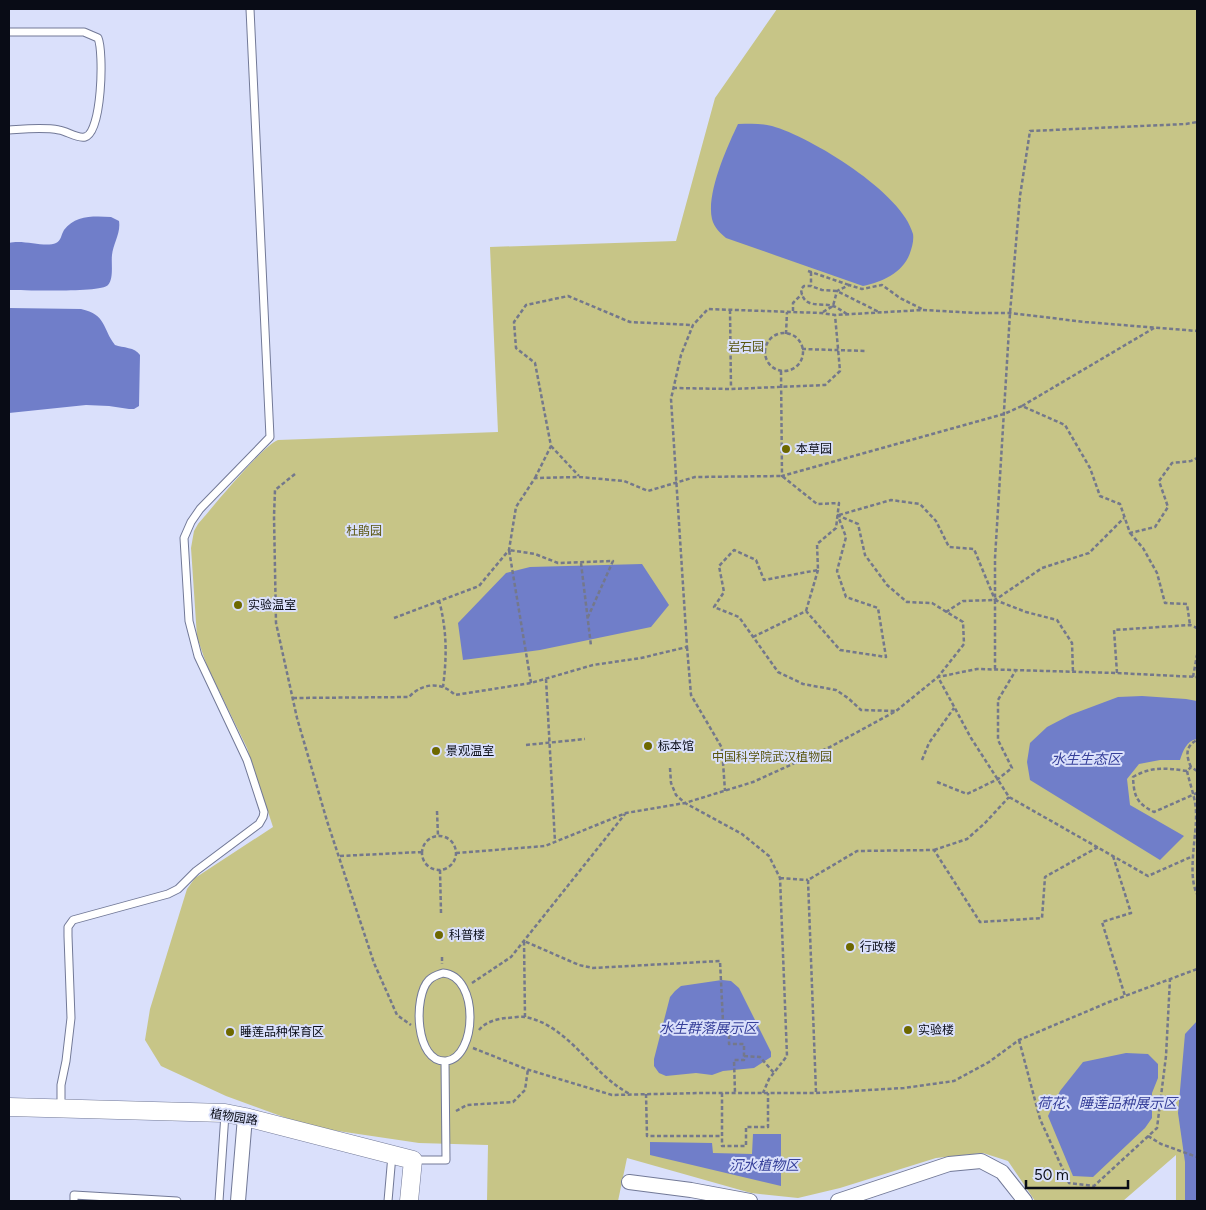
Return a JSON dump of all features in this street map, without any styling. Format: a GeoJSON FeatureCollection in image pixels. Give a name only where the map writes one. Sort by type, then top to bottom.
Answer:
{"type":"FeatureCollection","features":[{"type":"Feature","properties":{"kind":"street","name":"植物园路"},"geometry":{"type":"LineString","coordinates":[[9,1108],[225,1114],[245,1117],[413,1160]]}},
{"type":"Feature","properties":{"kind":"street"},"geometry":{"type":"LineString","coordinates":[[238,1201],[245,1117]]}},
{"type":"Feature","properties":{"kind":"street"},"geometry":{"type":"LineString","coordinates":[[410,1201],[413,1160]]}},
{"type":"Feature","properties":{"kind":"street"},"geometry":{"type":"LineString","coordinates":[[838,1201],[949,1164],[981,1161],[1002,1172],[1024,1201]]}},
{"type":"Feature","properties":{"kind":"street"},"geometry":{"type":"LineString","coordinates":[[629,1182],[691,1190],[750,1201]]}},
{"type":"Feature","properties":{"kind":"street"},"geometry":{"type":"LineString","coordinates":[[678,1201],[691,1190]]}},
{"type":"Feature","properties":{"kind":"lane"},"geometry":{"type":"LineString","coordinates":[[61,1108],[61,1085],[66,1062],[71,1018],[68,936],[70,923],[73,920],[161,897],[178,890],[196,871],[258,824],[264,812],[246,760],[198,656],[193,641],[186,598],[183,545],[186,531],[200,509],[270,437],[250,9]]}},
{"type":"Feature","properties":{"kind":"lane"},"geometry":{"type":"LineString","coordinates":[[9,32],[84,32],[98,38],[102,54],[100,98],[92,129],[88,136],[81,137],[59,130],[9,130]]}},
{"type":"Feature","properties":{"kind":"lane"},"geometry":{"type":"LineString","coordinates":[[442,973],[453,976],[464,988],[469,1007],[470,1028],[468,1038],[461,1053],[456,1058],[445,1061],[436,1059],[426,1050],[420,1026],[421,999],[426,984],[436,975],[442,973]]}},
{"type":"Feature","properties":{"kind":"lane"},"geometry":{"type":"LineString","coordinates":[[413,1160],[446,1160],[445,1061]]}},
{"type":"Feature","properties":{"kind":"lane"},"geometry":{"type":"LineString","coordinates":[[219,1201],[225,1114]]}},
{"type":"Feature","properties":{"kind":"lane"},"geometry":{"type":"LineString","coordinates":[[388,1201],[392,1154]]}},
{"type":"Feature","properties":{"kind":"lane"},"geometry":{"type":"LineString","coordinates":[[74,1201],[74,1195],[177,1201]]}},
{"type":"Feature","properties":{"kind":"path"},"geometry":{"type":"LineString","coordinates":[[995,669],[995,558],[1010,313],[1020,196],[1030,131],[1197,122]]}},
{"type":"Feature","properties":{"kind":"path"},"geometry":{"type":"LineString","coordinates":[[811,286],[809,271],[862,289],[882,285],[900,298],[923,310]]}},
{"type":"Feature","properties":{"kind":"path"},"geometry":{"type":"LineString","coordinates":[[821,313],[833,306],[837,291],[849,285]]}},
{"type":"Feature","properties":{"kind":"path"},"geometry":{"type":"LineString","coordinates":[[848,315],[833,306],[811,304],[802,294],[801,289],[804,286],[811,286],[822,290],[837,291],[882,313]]}},
{"type":"Feature","properties":{"kind":"path"},"geometry":{"type":"LineString","coordinates":[[793,312],[793,303],[802,294]]}},
{"type":"Feature","properties":{"kind":"path"},"geometry":{"type":"LineString","coordinates":[[579,477],[551,446],[534,363],[516,348],[514,322],[526,305],[568,296],[630,322],[693,325]]}},
{"type":"Feature","properties":{"kind":"path"},"geometry":{"type":"LineString","coordinates":[[726,791],[722,748],[691,695],[671,399],[681,355],[693,325],[708,309],[835,315],[923,310],[1010,313],[1084,322],[1197,331]]}},
{"type":"Feature","properties":{"kind":"path"},"geometry":{"type":"LineString","coordinates":[[730,310],[731,389]]}},
{"type":"Feature","properties":{"kind":"path"},"geometry":{"type":"LineString","coordinates":[[786,334],[787,312]]}},
{"type":"Feature","properties":{"kind":"path"},"geometry":{"type":"LineString","coordinates":[[673,388],[731,389],[825,385],[840,371],[835,315]]}},
{"type":"Feature","properties":{"kind":"path"},"geometry":{"type":"LineString","coordinates":[[535,478],[579,477],[624,481],[648,491],[695,477],[782,476],[1004,414],[1022,406],[1154,328]]}},
{"type":"Feature","properties":{"kind":"path"},"geometry":{"type":"LineString","coordinates":[[786,334],[796,339],[802,349],[801,361],[792,369],[780,371],[770,365],[766,359],[765,350],[768,341],[774,336],[786,334]]}},
{"type":"Feature","properties":{"kind":"path"},"geometry":{"type":"LineString","coordinates":[[802,349],[867,351]]}},
{"type":"Feature","properties":{"kind":"path"},"geometry":{"type":"LineString","coordinates":[[730,350],[765,350]]}},
{"type":"Feature","properties":{"kind":"path"},"geometry":{"type":"LineString","coordinates":[[780,371],[782,476]]}},
{"type":"Feature","properties":{"kind":"path"},"geometry":{"type":"LineString","coordinates":[[1022,406],[1065,425],[1090,468],[1100,496],[1120,504],[1130,533],[1143,548],[1157,573],[1165,603],[1187,604],[1190,625]]}},
{"type":"Feature","properties":{"kind":"path"},"geometry":{"type":"LineString","coordinates":[[531,683],[509,550],[516,507],[535,478],[551,446]]}},
{"type":"Feature","properties":{"kind":"path"},"geometry":{"type":"LineString","coordinates":[[1130,533],[1155,527],[1168,507],[1159,481],[1172,463],[1191,461],[1197,458]]}},
{"type":"Feature","properties":{"kind":"path"},"geometry":{"type":"LineString","coordinates":[[295,474],[275,490],[276,624],[293,698],[327,821],[374,963],[397,1015],[412,1026]]}},
{"type":"Feature","properties":{"kind":"path"},"geometry":{"type":"LineString","coordinates":[[753,637],[806,611],[818,570],[817,544],[836,528],[839,503],[817,504],[782,476]]}},
{"type":"Feature","properties":{"kind":"path"},"geometry":{"type":"LineString","coordinates":[[837,515],[891,500],[920,504],[936,521],[949,547],[974,549],[995,600]]}},
{"type":"Feature","properties":{"kind":"path"},"geometry":{"type":"LineString","coordinates":[[806,611],[840,650],[886,657],[878,608],[846,597],[837,571],[846,537],[837,515]]}},
{"type":"Feature","properties":{"kind":"path"},"geometry":{"type":"LineString","coordinates":[[456,853],[545,846],[626,813],[685,803],[753,782],[830,747],[896,711],[938,677],[964,644],[963,622],[932,603],[907,602],[888,585],[865,555],[858,524],[837,515]]}},
{"type":"Feature","properties":{"kind":"path"},"geometry":{"type":"LineString","coordinates":[[995,600],[1042,568],[1089,553],[1125,518]]}},
{"type":"Feature","properties":{"kind":"path"},"geometry":{"type":"LineString","coordinates":[[509,550],[535,554],[558,563],[613,561],[588,617]]}},
{"type":"Feature","properties":{"kind":"path"},"geometry":{"type":"LineString","coordinates":[[394,618],[479,586],[509,550]]}},
{"type":"Feature","properties":{"kind":"path"},"geometry":{"type":"LineString","coordinates":[[818,570],[764,580],[756,560],[734,550],[719,566],[724,592],[714,607],[739,617],[778,672],[803,684],[836,690],[861,710],[896,711]]}},
{"type":"Feature","properties":{"kind":"path"},"geometry":{"type":"LineString","coordinates":[[581,563],[591,646]]}},
{"type":"Feature","properties":{"kind":"path"},"geometry":{"type":"LineString","coordinates":[[439,600],[445,622],[446,658],[443,687]]}},
{"type":"Feature","properties":{"kind":"path"},"geometry":{"type":"LineString","coordinates":[[946,612],[963,601],[995,600],[1026,612],[1057,620],[1072,642],[1073,672]]}},
{"type":"Feature","properties":{"kind":"path"},"geometry":{"type":"LineString","coordinates":[[1117,673],[1114,630],[1190,625],[1197,628]]}},
{"type":"Feature","properties":{"kind":"path"},"geometry":{"type":"LineString","coordinates":[[293,698],[408,697],[416,689],[432,684],[448,688],[455,695],[531,683],[593,665],[641,658],[687,647]]}},
{"type":"Feature","properties":{"kind":"path"},"geometry":{"type":"LineString","coordinates":[[1193,677],[1197,655]]}},
{"type":"Feature","properties":{"kind":"path"},"geometry":{"type":"LineString","coordinates":[[938,677],[977,669],[1197,677]]}},
{"type":"Feature","properties":{"kind":"path"},"geometry":{"type":"LineString","coordinates":[[937,782],[966,794],[998,779],[1012,768],[998,740],[998,700],[1016,670]]}},
{"type":"Feature","properties":{"kind":"path"},"geometry":{"type":"LineString","coordinates":[[938,677],[971,738],[1009,797],[1148,876],[1193,856]]}},
{"type":"Feature","properties":{"kind":"path"},"geometry":{"type":"LineString","coordinates":[[546,678],[555,842]]}},
{"type":"Feature","properties":{"kind":"path"},"geometry":{"type":"LineString","coordinates":[[922,760],[929,743],[954,708]]}},
{"type":"Feature","properties":{"kind":"path"},"geometry":{"type":"LineString","coordinates":[[526,744],[586,739]]}},
{"type":"Feature","properties":{"kind":"path"},"geometry":{"type":"LineString","coordinates":[[1197,740],[1186,752],[1191,768],[1197,771]]}},
{"type":"Feature","properties":{"kind":"path"},"geometry":{"type":"LineString","coordinates":[[670,768],[671,783],[676,794],[685,803],[742,834],[769,856],[780,878],[787,1056],[774,1073],[763,1093]]}},
{"type":"Feature","properties":{"kind":"path"},"geometry":{"type":"LineString","coordinates":[[1191,768],[1187,771],[1166,768],[1146,770],[1133,777],[1134,794],[1143,807],[1154,812],[1197,793]]}},
{"type":"Feature","properties":{"kind":"path"},"geometry":{"type":"LineString","coordinates":[[1187,771],[1196,812],[1193,856],[1194,888],[1197,894]]}},
{"type":"Feature","properties":{"kind":"path"},"geometry":{"type":"LineString","coordinates":[[780,878],[808,880],[857,851],[934,850],[967,839],[1009,797]]}},
{"type":"Feature","properties":{"kind":"path"},"geometry":{"type":"LineString","coordinates":[[437,811],[438,836]]}},
{"type":"Feature","properties":{"kind":"path"},"geometry":{"type":"LineString","coordinates":[[464,988],[511,957],[626,813]]}},
{"type":"Feature","properties":{"kind":"path"},"geometry":{"type":"LineString","coordinates":[[438,836],[448,838],[453,842],[456,853],[451,865],[446,869],[440,870],[428,867],[424,862],[422,852],[426,841],[438,836]]}},
{"type":"Feature","properties":{"kind":"path"},"geometry":{"type":"LineString","coordinates":[[934,850],[980,922],[1042,918],[1045,876],[1098,848]]}},
{"type":"Feature","properties":{"kind":"path"},"geometry":{"type":"LineString","coordinates":[[340,856],[422,852]]}},
{"type":"Feature","properties":{"kind":"path"},"geometry":{"type":"LineString","coordinates":[[1113,856],[1131,913],[1102,922],[1125,996]]}},
{"type":"Feature","properties":{"kind":"path"},"geometry":{"type":"LineString","coordinates":[[1194,869],[1197,863]]}},
{"type":"Feature","properties":{"kind":"path"},"geometry":{"type":"LineString","coordinates":[[440,870],[441,913]]}},
{"type":"Feature","properties":{"kind":"path"},"geometry":{"type":"LineString","coordinates":[[808,880],[816,1093]]}},
{"type":"Feature","properties":{"kind":"path"},"geometry":{"type":"LineString","coordinates":[[524,941],[525,1017]]}},
{"type":"Feature","properties":{"kind":"path"},"geometry":{"type":"LineString","coordinates":[[524,941],[579,965],[593,968],[720,962],[723,1022],[710,1022],[710,1028],[729,1028],[729,1044],[744,1044],[744,1060],[734,1060],[735,1093]]}},
{"type":"Feature","properties":{"kind":"path"},"geometry":{"type":"LineString","coordinates":[[467,1045],[528,1069],[612,1095],[816,1093],[904,1088],[954,1081],[988,1062],[1019,1040],[1125,996],[1197,969]]}},
{"type":"Feature","properties":{"kind":"path"},"geometry":{"type":"LineString","coordinates":[[1019,1040],[1040,1119],[1069,1184],[1094,1186],[1157,1128],[1166,1056],[1170,979]]}},
{"type":"Feature","properties":{"kind":"path"},"geometry":{"type":"LineString","coordinates":[[476,1033],[481,1027],[498,1019],[525,1017],[544,1024],[570,1041],[616,1087],[630,1094]]}},
{"type":"Feature","properties":{"kind":"path"},"geometry":{"type":"LineString","coordinates":[[744,1056],[760,1057],[774,1073]]}},
{"type":"Feature","properties":{"kind":"path"},"geometry":{"type":"LineString","coordinates":[[446,1116],[467,1105],[512,1102],[524,1090],[528,1069]]}},
{"type":"Feature","properties":{"kind":"path"},"geometry":{"type":"LineString","coordinates":[[722,1093],[722,1146],[746,1146],[746,1127],[768,1127],[768,1093]]}},
{"type":"Feature","properties":{"kind":"path"},"geometry":{"type":"LineString","coordinates":[[646,1094],[647,1136],[722,1136]]}},
{"type":"Feature","properties":{"kind":"path"},"geometry":{"type":"LineString","coordinates":[[1148,1136],[1161,1144],[1197,1157]]}},
{"type":"Feature","properties":{"kind":"green space","name":"中国科学院武汉植物园"},"geometry":{"type":"Polygon","coordinates":[[[777,9],[1197,9],[1197,1201],[1176,1201],[1176,1155],[1123,1201],[1035,1201],[1008,1161],[983,1153],[936,1158],[840,1188],[798,1198],[751,1193],[627,1158],[618,1201],[487,1201],[488,1145],[419,1143],[311,1127],[226,1096],[161,1066],[145,1040],[150,1009],[187,889],[195,878],[273,827],[247,748],[207,666],[197,637],[191,548],[194,531],[198,524],[249,465],[278,440],[498,432],[490,247],[676,241],[715,98],[777,9]]]}},
{"type":"Feature","properties":{"kind":"water"},"geometry":{"type":"Polygon","coordinates":[[[738,124],[768,125],[789,132],[831,154],[874,185],[892,201],[906,218],[913,234],[910,253],[902,266],[891,276],[863,286],[726,238],[719,232],[712,219],[712,197],[728,145],[738,124]]]}},
{"type":"Feature","properties":{"kind":"water"},"geometry":{"type":"Polygon","coordinates":[[[111,217],[119,221],[119,225],[112,258],[112,275],[108,285],[103,288],[78,290],[9,290],[9,243],[56,243],[68,225],[79,219],[111,217]]]}},
{"type":"Feature","properties":{"kind":"water"},"geometry":{"type":"Polygon","coordinates":[[[9,308],[81,309],[95,315],[103,323],[115,345],[132,349],[140,355],[139,406],[129,409],[86,405],[9,413],[9,308]]]}},
{"type":"Feature","properties":{"kind":"water"},"geometry":{"type":"Polygon","coordinates":[[[642,564],[669,605],[651,627],[540,650],[463,660],[458,623],[506,573],[530,567],[642,564]]]}},
{"type":"Feature","properties":{"kind":"water","name":"水生生态区"},"geometry":{"type":"Polygon","coordinates":[[[1142,696],[1197,701],[1197,739],[1188,744],[1180,760],[1160,760],[1139,764],[1127,779],[1130,805],[1184,836],[1160,860],[1030,780],[1027,762],[1030,743],[1047,727],[1070,715],[1118,697],[1142,696]]]}},
{"type":"Feature","properties":{"kind":"water","name":"水生群落展示区"},"geometry":{"type":"Polygon","coordinates":[[[722,980],[731,981],[739,988],[771,1052],[771,1057],[754,1068],[723,1071],[712,1075],[696,1073],[666,1076],[659,1073],[654,1066],[654,1059],[670,997],[681,986],[722,980]]]}},
{"type":"Feature","properties":{"kind":"water","name":"荷花、睡莲品种展示区"},"geometry":{"type":"Polygon","coordinates":[[[1197,1021],[1197,1201],[1185,1201],[1185,1162],[1178,1113],[1185,1034],[1197,1021]]]}},
{"type":"Feature","properties":{"kind":"water","name":"荷花、睡莲品种展示区"},"geometry":{"type":"Polygon","coordinates":[[[1126,1053],[1148,1054],[1158,1064],[1158,1078],[1152,1093],[1152,1118],[1145,1128],[1093,1177],[1073,1176],[1048,1116],[1060,1091],[1083,1062],[1126,1053]]]}},
{"type":"Feature","properties":{"kind":"water","name":"沉水植物区"},"geometry":{"type":"Polygon","coordinates":[[[753,1134],[781,1134],[781,1186],[650,1155],[650,1142],[712,1143],[713,1153],[752,1154],[753,1134]]]}},
{"type":"Feature","properties":{"kind":"place","name":"本草园"},"geometry":{"type":"Point","coordinates":[786,449]}},
{"type":"Feature","properties":{"kind":"place","name":"实验温室"},"geometry":{"type":"Point","coordinates":[238,605]}},
{"type":"Feature","properties":{"kind":"place","name":"标本馆"},"geometry":{"type":"Point","coordinates":[648,746]}},
{"type":"Feature","properties":{"kind":"place","name":"景观温室"},"geometry":{"type":"Point","coordinates":[436,751]}},
{"type":"Feature","properties":{"kind":"place","name":"科普楼"},"geometry":{"type":"Point","coordinates":[439,935]}},
{"type":"Feature","properties":{"kind":"place","name":"行政楼"},"geometry":{"type":"Point","coordinates":[850,947]}},
{"type":"Feature","properties":{"kind":"place","name":"实验楼"},"geometry":{"type":"Point","coordinates":[908,1030]}},
{"type":"Feature","properties":{"kind":"place","name":"睡莲品种保育区"},"geometry":{"type":"Point","coordinates":[230,1032]}},
{"type":"Feature","properties":{"kind":"park label","name":"岩石园"},"geometry":{"type":"Point","coordinates":[746,347]}},
{"type":"Feature","properties":{"kind":"park label","name":"杜鹃园"},"geometry":{"type":"Point","coordinates":[364,531]}}]}
